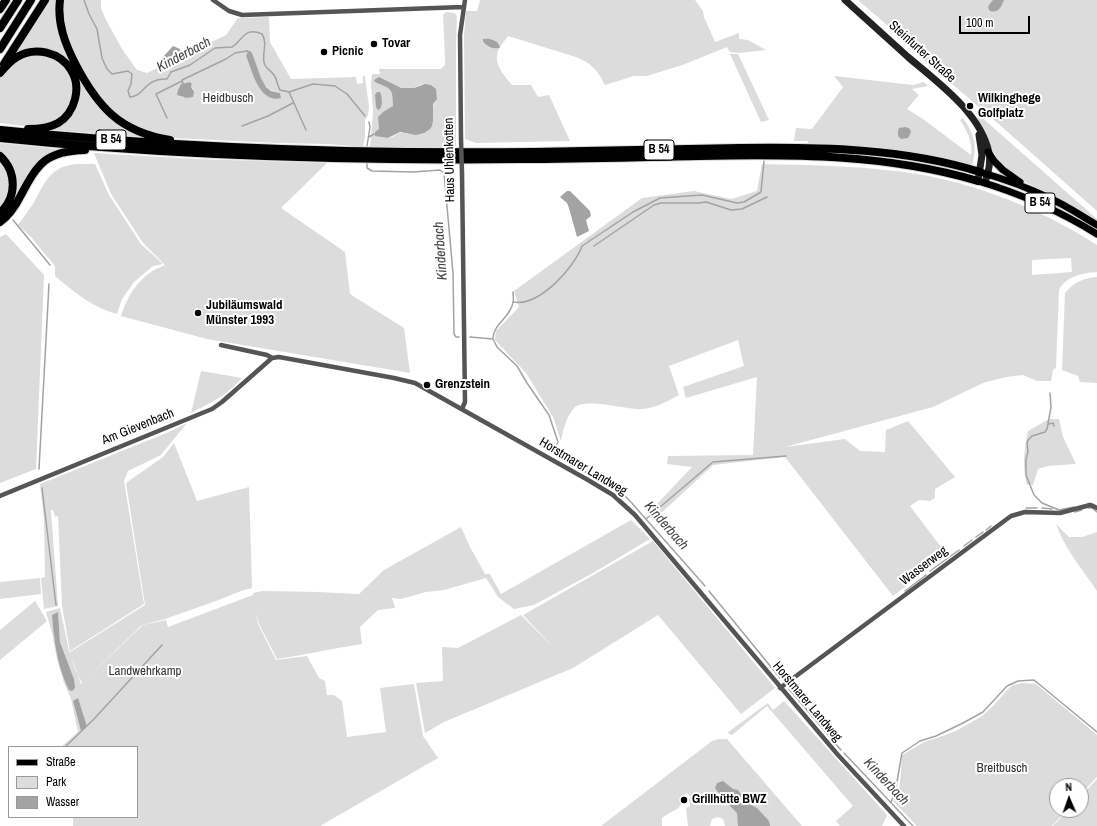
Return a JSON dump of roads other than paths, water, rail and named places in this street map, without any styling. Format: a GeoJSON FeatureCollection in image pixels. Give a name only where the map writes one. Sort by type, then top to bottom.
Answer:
{"type":"FeatureCollection","features":[{"type":"Feature","properties":{"kind":"highway"},"geometry":{"type":"LineString","coordinates":[[0,9],[6,0]]}},
{"type":"Feature","properties":{"kind":"highway"},"geometry":{"type":"LineString","coordinates":[[0,28],[18,0]]}},
{"type":"Feature","properties":{"kind":"highway"},"geometry":{"type":"LineString","coordinates":[[0,49],[31,0]]}},
{"type":"Feature","properties":{"kind":"highway"},"geometry":{"type":"LineString","coordinates":[[0,70],[45,0]]}},
{"type":"Feature","properties":{"kind":"highway"},"geometry":{"type":"LineString","coordinates":[[60,0],[59,12],[61,27],[69,51],[96,100],[108,112],[128,126],[146,134],[165,139],[222,147]]}},
{"type":"Feature","properties":{"kind":"highway"},"geometry":{"type":"LineString","coordinates":[[0,73],[7,64],[21,55],[32,52],[45,52],[60,58],[68,65],[74,76],[76,85],[76,98],[72,108],[57,124],[38,129],[0,130]]}},
{"type":"Feature","properties":{"kind":"highway","name":"B 54"},"geometry":{"type":"LineString","coordinates":[[0,130],[120,141],[222,147],[337,151],[429,153],[746,148],[809,149],[865,152],[920,158],[984,173]]}},
{"type":"Feature","properties":{"kind":"highway","name":"B 54"},"geometry":{"type":"LineString","coordinates":[[0,138],[252,156],[384,159],[509,159],[748,155],[813,156],[905,165],[952,174],[982,182]]}},
{"type":"Feature","properties":{"kind":"highway"},"geometry":{"type":"LineString","coordinates":[[0,222],[12,210],[34,172],[47,159],[58,153],[72,150],[138,149]]}},
{"type":"Feature","properties":{"kind":"highway"},"geometry":{"type":"LineString","coordinates":[[0,156],[10,170],[13,184],[10,199],[0,212]]}},
{"type":"Feature","properties":{"kind":"main road","name":"Steinfurter Straße"},"geometry":{"type":"LineString","coordinates":[[845,0],[954,97],[969,114],[983,136],[988,152],[989,162],[982,182]]}},
{"type":"Feature","properties":{"kind":"main road","name":"Steinfurter Straße"},"geometry":{"type":"LineString","coordinates":[[978,127],[984,173]]}},
{"type":"Feature","properties":{"kind":"main road"},"geometry":{"type":"LineString","coordinates":[[988,152],[1003,170],[1028,189]]}},
{"type":"Feature","properties":{"kind":"main road","name":"B 54"},"geometry":{"type":"LineString","coordinates":[[984,173],[1028,189],[1070,208],[1097,226]]}},
{"type":"Feature","properties":{"kind":"main road","name":"B 54"},"geometry":{"type":"LineString","coordinates":[[982,182],[1013,192],[1048,207],[1097,234]]}},
{"type":"Feature","properties":{"kind":"street"},"geometry":{"type":"LineString","coordinates":[[213,0],[229,11],[242,15],[463,7]]}},
{"type":"Feature","properties":{"kind":"street","name":"Haus Uhlenkotten"},"geometry":{"type":"LineString","coordinates":[[462,409],[465,402],[460,35],[465,0]]}},
{"type":"Feature","properties":{"kind":"street","name":"Horstmarer Landweg"},"geometry":{"type":"LineString","coordinates":[[221,345],[267,355],[272,358],[279,357],[404,380],[423,387],[613,495],[643,524],[780,688],[900,825]]}},
{"type":"Feature","properties":{"kind":"street","name":"Am Gievenbach"},"geometry":{"type":"LineString","coordinates":[[0,496],[212,409],[272,358]]}},
{"type":"Feature","properties":{"kind":"street","name":"Wasserweg"},"geometry":{"type":"LineString","coordinates":[[780,688],[1011,516],[1024,512],[1060,512],[1090,505],[1097,508]]}},
{"type":"Feature","properties":{"kind":"water"},"geometry":{"type":"Polygon","coordinates":[[[993,0],[1004,0],[998,10],[990,11],[988,6],[993,0]]]}},
{"type":"Feature","properties":{"kind":"water"},"geometry":{"type":"Polygon","coordinates":[[[483,39],[496,41],[500,48],[488,46],[484,43],[483,39]]]}},
{"type":"Feature","properties":{"kind":"water"},"geometry":{"type":"Polygon","coordinates":[[[173,46],[180,49],[181,53],[164,61],[162,58],[173,46]]]}},
{"type":"Feature","properties":{"kind":"water"},"geometry":{"type":"Polygon","coordinates":[[[248,51],[252,53],[266,87],[271,91],[280,93],[281,98],[267,96],[262,91],[254,77],[246,56],[248,51]]]}},
{"type":"Feature","properties":{"kind":"water"},"geometry":{"type":"Polygon","coordinates":[[[379,77],[401,88],[414,88],[425,84],[431,85],[436,89],[437,99],[433,104],[433,121],[430,129],[424,133],[416,135],[400,132],[388,138],[375,136],[375,132],[379,129],[378,117],[393,106],[390,89],[375,82],[374,80],[379,77]]]}},
{"type":"Feature","properties":{"kind":"water"},"geometry":{"type":"Polygon","coordinates":[[[190,82],[194,92],[193,97],[186,98],[177,95],[181,84],[190,82]]]}},
{"type":"Feature","properties":{"kind":"water"},"geometry":{"type":"Polygon","coordinates":[[[377,92],[380,92],[382,100],[382,105],[378,110],[376,107],[375,95],[377,92]]]}},
{"type":"Feature","properties":{"kind":"water"},"geometry":{"type":"Polygon","coordinates":[[[906,127],[910,129],[911,132],[908,138],[901,139],[898,136],[899,128],[906,127]]]}},
{"type":"Feature","properties":{"kind":"water"},"geometry":{"type":"Polygon","coordinates":[[[567,191],[570,191],[590,211],[591,216],[586,220],[589,231],[577,237],[567,203],[560,197],[567,191]]]}},
{"type":"Feature","properties":{"kind":"water"},"geometry":{"type":"Polygon","coordinates":[[[58,612],[60,642],[74,679],[75,688],[72,691],[69,690],[65,681],[57,653],[52,615],[58,612]]]}},
{"type":"Feature","properties":{"kind":"water"},"geometry":{"type":"Polygon","coordinates":[[[78,698],[87,726],[81,731],[73,701],[78,698]]]}},
{"type":"Feature","properties":{"kind":"water"},"geometry":{"type":"Polygon","coordinates":[[[723,781],[733,789],[738,790],[747,803],[757,808],[769,821],[770,826],[738,826],[737,813],[715,788],[717,783],[723,781]]]}},
{"type":"Feature","properties":{"kind":"waterway","name":"Kinderbach"},"geometry":{"type":"LineString","coordinates":[[84,0],[97,29],[102,58],[107,69],[112,74],[128,71],[132,74],[131,84],[128,91],[130,97],[138,94],[153,81],[167,79],[171,72],[190,65],[215,48],[232,47],[248,33],[256,32],[262,34],[264,38],[265,64],[273,73],[280,90],[289,92],[313,84],[335,86],[347,94],[365,116]]}},
{"type":"Feature","properties":{"kind":"waterway"},"geometry":{"type":"LineString","coordinates":[[183,84],[182,80],[226,59],[235,53],[249,52]]}},
{"type":"Feature","properties":{"kind":"waterway"},"geometry":{"type":"LineString","coordinates":[[167,118],[156,94],[182,81]]}},
{"type":"Feature","properties":{"kind":"waterway"},"geometry":{"type":"LineString","coordinates":[[289,92],[306,130]]}},
{"type":"Feature","properties":{"kind":"waterway"},"geometry":{"type":"LineString","coordinates":[[242,126],[268,116],[293,103]]}},
{"type":"Feature","properties":{"kind":"waterway","name":"Kinderbach"},"geometry":{"type":"LineString","coordinates":[[367,146],[370,127],[369,122]]}},
{"type":"Feature","properties":{"kind":"waterway","name":"Kinderbach"},"geometry":{"type":"LineString","coordinates":[[369,137],[374,134]]}},
{"type":"Feature","properties":{"kind":"waterway"},"geometry":{"type":"LineString","coordinates":[[513,302],[523,302],[544,292],[564,275],[572,265],[582,246],[633,212],[660,198],[702,195],[737,203],[744,202],[761,192],[764,161]]}},
{"type":"Feature","properties":{"kind":"waterway","name":"Kinderbach"},"geometry":{"type":"LineString","coordinates":[[367,163],[367,168],[372,171],[413,172],[440,170],[444,173],[453,273],[454,334],[456,337],[459,337]]}},
{"type":"Feature","properties":{"kind":"waterway"},"geometry":{"type":"LineString","coordinates":[[594,246],[654,205],[661,203],[706,202],[731,210],[742,209],[767,197]]}},
{"type":"Feature","properties":{"kind":"waterway"},"geometry":{"type":"LineString","coordinates":[[13,220],[50,265]]}},
{"type":"Feature","properties":{"kind":"waterway"},"geometry":{"type":"LineString","coordinates":[[39,469],[49,284]]}},
{"type":"Feature","properties":{"kind":"waterway"},"geometry":{"type":"LineString","coordinates":[[493,338],[496,328],[512,307],[513,292]]}},
{"type":"Feature","properties":{"kind":"waterway","name":"Kinderbach"},"geometry":{"type":"LineString","coordinates":[[470,337],[493,339],[497,347],[517,366],[549,415],[558,442],[553,452],[554,454],[603,482]]}},
{"type":"Feature","properties":{"kind":"waterway"},"geometry":{"type":"LineString","coordinates":[[1050,393],[1051,407],[1047,429],[1045,432],[1032,436],[1027,442],[1028,452],[1026,459],[1026,475],[1034,495],[1042,503],[1059,510],[1074,507]]}},
{"type":"Feature","properties":{"kind":"waterway"},"geometry":{"type":"LineString","coordinates":[[1049,424],[1053,423],[1054,426]]}},
{"type":"Feature","properties":{"kind":"waterway"},"geometry":{"type":"LineString","coordinates":[[646,519],[713,462],[786,456]]}},
{"type":"Feature","properties":{"kind":"waterway","name":"Kinderbach"},"geometry":{"type":"LineString","coordinates":[[607,484],[621,492],[630,501],[705,586]]}},
{"type":"Feature","properties":{"kind":"waterway"},"geometry":{"type":"LineString","coordinates":[[42,488],[56,605]]}},
{"type":"Feature","properties":{"kind":"waterway"},"geometry":{"type":"LineString","coordinates":[[1026,508],[1037,508]]}},
{"type":"Feature","properties":{"kind":"waterway"},"geometry":{"type":"LineString","coordinates":[[1042,508],[1052,509]]}},
{"type":"Feature","properties":{"kind":"waterway"},"geometry":{"type":"LineString","coordinates":[[1088,508],[1092,508],[1097,512]]}},
{"type":"Feature","properties":{"kind":"waterway"},"geometry":{"type":"LineString","coordinates":[[1075,512],[1082,510]]}},
{"type":"Feature","properties":{"kind":"waterway"},"geometry":{"type":"LineString","coordinates":[[986,530],[991,526]]}},
{"type":"Feature","properties":{"kind":"waterway"},"geometry":{"type":"LineString","coordinates":[[976,537],[983,532]]}},
{"type":"Feature","properties":{"kind":"waterway"},"geometry":{"type":"LineString","coordinates":[[964,546],[972,540]]}},
{"type":"Feature","properties":{"kind":"waterway"},"geometry":{"type":"LineString","coordinates":[[930,571],[959,550]]}},
{"type":"Feature","properties":{"kind":"waterway"},"geometry":{"type":"LineString","coordinates":[[905,591],[926,575]]}},
{"type":"Feature","properties":{"kind":"waterway","name":"Kinderbach"},"geometry":{"type":"LineString","coordinates":[[709,591],[780,678]]}},
{"type":"Feature","properties":{"kind":"waterway"},"geometry":{"type":"LineString","coordinates":[[66,746],[94,719],[162,645]]}},
{"type":"Feature","properties":{"kind":"waterway"},"geometry":{"type":"LineString","coordinates":[[891,802],[895,793],[902,753],[920,741],[936,736],[983,712],[1007,686],[1018,681],[1034,680],[1097,732]]}},
{"type":"Feature","properties":{"kind":"waterway","name":"Kinderbach"},"geometry":{"type":"LineString","coordinates":[[789,689],[841,750]]}},
{"type":"Feature","properties":{"kind":"waterway","name":"Kinderbach"},"geometry":{"type":"LineString","coordinates":[[844,753],[913,826]]}},
{"type":"Feature","properties":{"kind":"place","name":"Tovar"},"geometry":{"type":"Point","coordinates":[374,44]}},
{"type":"Feature","properties":{"kind":"place","name":"Picnic"},"geometry":{"type":"Point","coordinates":[324,52]}},
{"type":"Feature","properties":{"kind":"place","name":"Wilkinghege Golfplatz"},"geometry":{"type":"Point","coordinates":[970,106]}},
{"type":"Feature","properties":{"kind":"place","name":"Jubiläumswald Münster 1993"},"geometry":{"type":"Point","coordinates":[198,313]}},
{"type":"Feature","properties":{"kind":"place","name":"Grenzstein"},"geometry":{"type":"Point","coordinates":[427,385]}},
{"type":"Feature","properties":{"kind":"place","name":"Grillhütte BWZ"},"geometry":{"type":"Point","coordinates":[684,800]}},
{"type":"Feature","properties":{"kind":"park label","name":"Heidbusch"},"geometry":{"type":"Point","coordinates":[228,99]}},
{"type":"Feature","properties":{"kind":"park label","name":"Landwehrkamp"},"geometry":{"type":"Point","coordinates":[145,672]}},
{"type":"Feature","properties":{"kind":"park label","name":"Breitbusch"},"geometry":{"type":"Point","coordinates":[1002,769]}}]}
